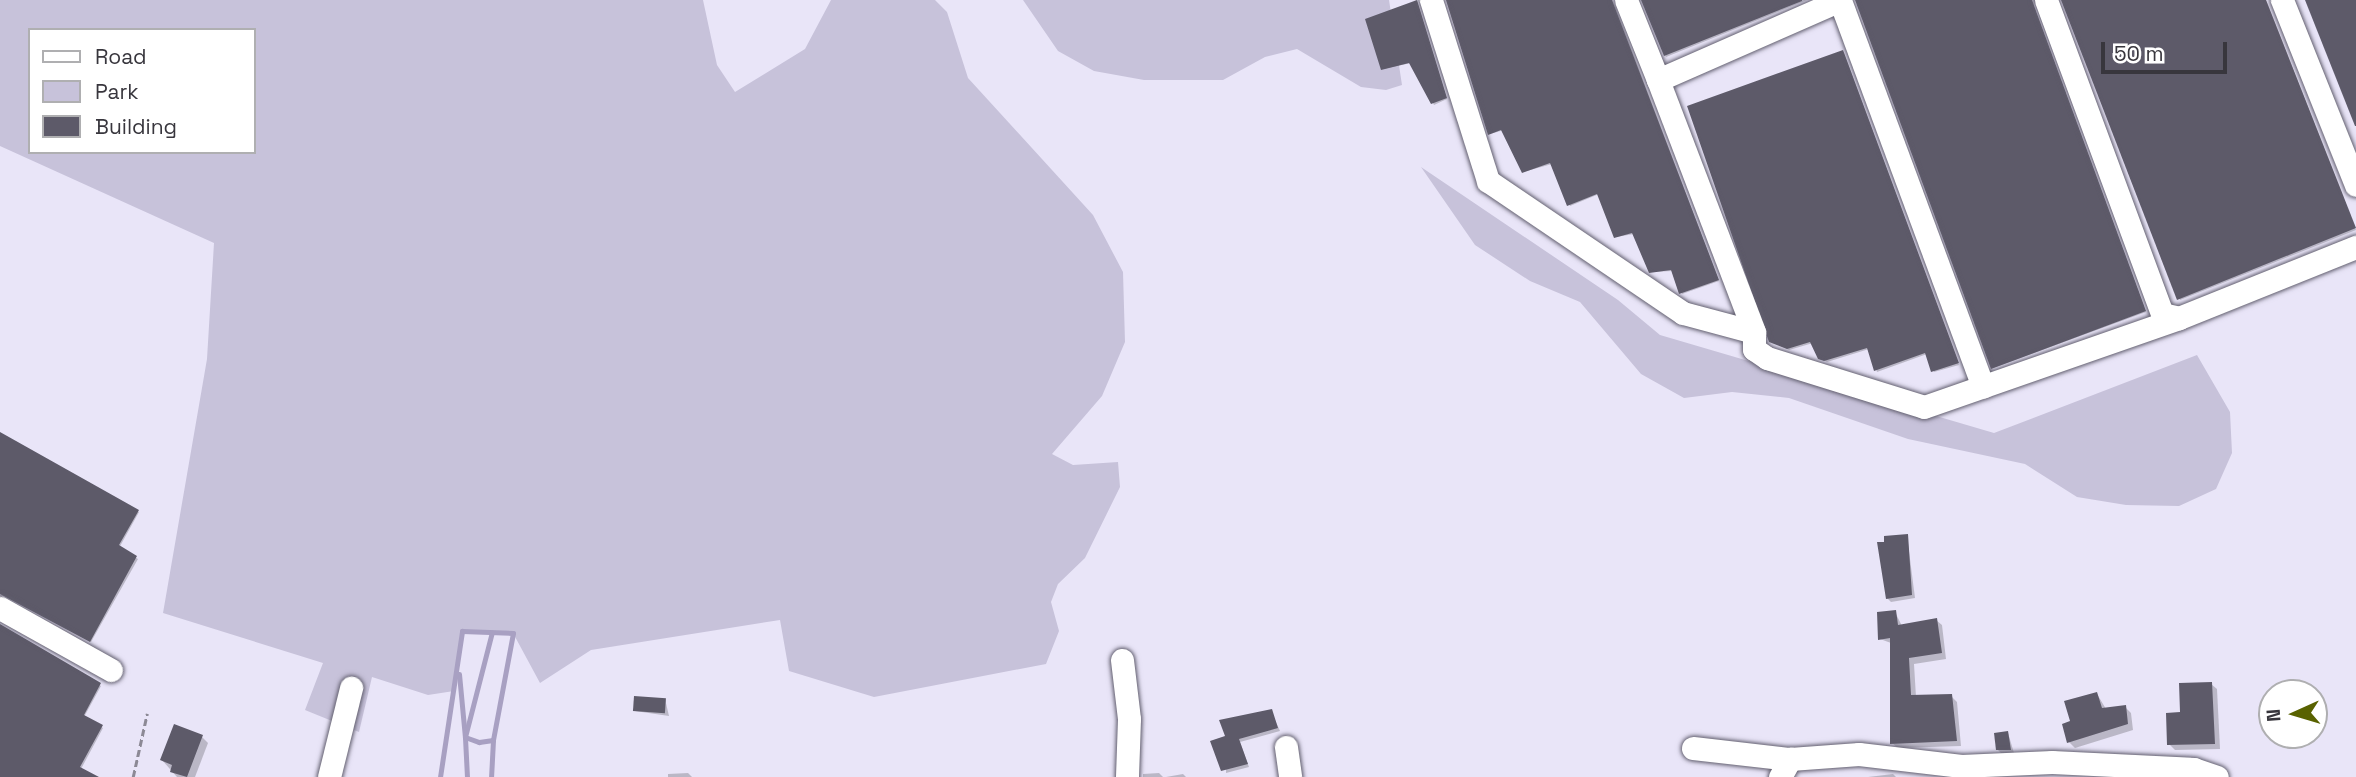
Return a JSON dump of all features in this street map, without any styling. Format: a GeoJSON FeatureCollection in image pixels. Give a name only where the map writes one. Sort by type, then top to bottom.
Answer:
{"type":"FeatureCollection","features":[{"type":"Feature","properties":{"kind":"street"},"geometry":{"type":"LineString","coordinates":[[1432,0],[1488,181],[1683,313],[1754,332]]}},
{"type":"Feature","properties":{"kind":"street"},"geometry":{"type":"LineString","coordinates":[[1626,0],[1754,332],[1754,349],[1767,358],[1924,407],[2179,318],[2356,247]]}},
{"type":"Feature","properties":{"kind":"street"},"geometry":{"type":"LineString","coordinates":[[2046,0],[2162,314],[2179,318]]}},
{"type":"Feature","properties":{"kind":"street"},"geometry":{"type":"LineString","coordinates":[[2282,0],[2356,185]]}},
{"type":"Feature","properties":{"kind":"street"},"geometry":{"type":"LineString","coordinates":[[1658,80],[1841,2],[1983,387]]}},
{"type":"Feature","properties":{"kind":"street"},"geometry":{"type":"LineString","coordinates":[[0,608],[111,670]]}},
{"type":"Feature","properties":{"kind":"street"},"geometry":{"type":"LineString","coordinates":[[1122,660],[1129,719],[1127,777]]}},
{"type":"Feature","properties":{"kind":"street"},"geometry":{"type":"LineString","coordinates":[[329,777],[351,688]]}},
{"type":"Feature","properties":{"kind":"street"},"geometry":{"type":"LineString","coordinates":[[1286,747],[1290,777]]}},
{"type":"Feature","properties":{"kind":"street"},"geometry":{"type":"LineString","coordinates":[[1693,748],[1785,768],[1859,754],[1928,770],[2184,768],[2209,771],[2217,777]]}},
{"type":"Feature","properties":{"kind":"path"},"geometry":{"type":"LineString","coordinates":[[133,777],[147,714]]}},
{"type":"Feature","properties":{"kind":"green space"},"geometry":{"type":"Polygon","coordinates":[[[0,0],[703,0],[717,65],[735,92],[805,49],[831,0],[935,0],[947,12],[968,78],[1093,215],[1123,272],[1125,342],[1102,396],[1052,454],[1073,465],[1118,462],[1120,487],[1085,558],[1058,584],[1051,602],[1059,631],[1046,664],[874,697],[789,671],[780,620],[591,650],[540,683],[513,633],[463,631],[454,691],[428,695],[372,677],[359,732],[305,710],[323,663],[163,613],[207,359],[214,243],[0,146],[0,0]]]}},
{"type":"Feature","properties":{"kind":"green space"},"geometry":{"type":"Polygon","coordinates":[[[1023,0],[1389,0],[1402,85],[1386,90],[1361,87],[1297,49],[1265,57],[1223,80],[1144,80],[1094,71],[1058,51],[1023,0]]]}},
{"type":"Feature","properties":{"kind":"green space"},"geometry":{"type":"Polygon","coordinates":[[[1421,167],[1618,300],[1660,335],[1994,433],[2197,355],[2230,412],[2232,453],[2216,489],[2179,506],[2126,505],[2077,497],[2025,464],[1908,439],[1789,398],[1732,392],[1684,398],[1641,374],[1580,302],[1530,281],[1475,245],[1421,167]]]}},
{"type":"Feature","properties":{"kind":"building"},"geometry":{"type":"Polygon","coordinates":[[[1417,0],[1447,98],[1431,104],[1409,63],[1381,70],[1365,19],[1417,0]]]}},
{"type":"Feature","properties":{"kind":"building"},"geometry":{"type":"Polygon","coordinates":[[[1446,0],[1612,0],[1719,280],[1679,294],[1671,270],[1649,273],[1632,233],[1614,238],[1597,194],[1567,206],[1550,163],[1522,173],[1501,130],[1488,135],[1446,0]]]}},
{"type":"Feature","properties":{"kind":"building"},"geometry":{"type":"Polygon","coordinates":[[[1641,0],[1802,0],[1802,1],[1664,56],[1641,0]]]}},
{"type":"Feature","properties":{"kind":"building"},"geometry":{"type":"Polygon","coordinates":[[[1855,0],[2032,0],[2146,311],[1991,369],[1855,0]]]}},
{"type":"Feature","properties":{"kind":"building"},"geometry":{"type":"Polygon","coordinates":[[[2061,0],[2266,0],[2356,228],[2177,300],[2061,0]]]}},
{"type":"Feature","properties":{"kind":"building"},"geometry":{"type":"Polygon","coordinates":[[[2305,0],[2356,0],[2356,126],[2355,126],[2305,0]]]}},
{"type":"Feature","properties":{"kind":"building"},"geometry":{"type":"Polygon","coordinates":[[[1843,50],[1959,363],[1931,372],[1925,353],[1874,371],[1867,348],[1824,361],[1818,359],[1810,342],[1787,349],[1769,342],[1687,106],[1843,50]]]}},
{"type":"Feature","properties":{"kind":"building"},"geometry":{"type":"Polygon","coordinates":[[[0,432],[139,510],[119,545],[137,556],[90,642],[0,594],[0,432]]]}},
{"type":"Feature","properties":{"kind":"building"},"geometry":{"type":"Polygon","coordinates":[[[1908,534],[1912,595],[1886,599],[1877,542],[1884,542],[1884,536],[1908,534]]]}},
{"type":"Feature","properties":{"kind":"building"},"geometry":{"type":"Polygon","coordinates":[[[1896,610],[1898,625],[1937,618],[1942,653],[1909,658],[1911,695],[1952,694],[1957,741],[1890,744],[1890,638],[1878,640],[1877,612],[1896,610]]]}},
{"type":"Feature","properties":{"kind":"building"},"geometry":{"type":"Polygon","coordinates":[[[0,624],[101,683],[84,715],[103,725],[80,767],[99,777],[0,777],[0,624]]]}},
{"type":"Feature","properties":{"kind":"building"},"geometry":{"type":"Polygon","coordinates":[[[2212,682],[2215,744],[2167,745],[2166,713],[2180,712],[2179,683],[2212,682]]]}},
{"type":"Feature","properties":{"kind":"building"},"geometry":{"type":"Polygon","coordinates":[[[2097,692],[2102,708],[2126,705],[2128,724],[2067,743],[2062,724],[2070,721],[2064,701],[2097,692]]]}},
{"type":"Feature","properties":{"kind":"building"},"geometry":{"type":"Polygon","coordinates":[[[634,696],[666,698],[665,713],[633,711],[634,696]]]}},
{"type":"Feature","properties":{"kind":"building"},"geometry":{"type":"Polygon","coordinates":[[[1272,709],[1278,728],[1239,739],[1248,764],[1221,771],[1210,741],[1225,736],[1219,720],[1272,709]]]}},
{"type":"Feature","properties":{"kind":"building"},"geometry":{"type":"Polygon","coordinates":[[[174,724],[203,735],[187,777],[170,772],[172,765],[160,760],[174,724]]]}},
{"type":"Feature","properties":{"kind":"building"},"geometry":{"type":"Polygon","coordinates":[[[2008,731],[2011,750],[1996,750],[1994,733],[2008,731]]]}},
{"type":"Feature","properties":{"kind":"waterway"},"geometry":{"type":"LineString","coordinates":[[440,777],[462,631],[513,633],[493,740],[491,777]]}},
{"type":"Feature","properties":{"kind":"waterway"},"geometry":{"type":"LineString","coordinates":[[467,777],[465,737],[492,632]]}},
{"type":"Feature","properties":{"kind":"waterway"},"geometry":{"type":"LineString","coordinates":[[459,674],[465,737],[479,742],[493,740]]}}]}
